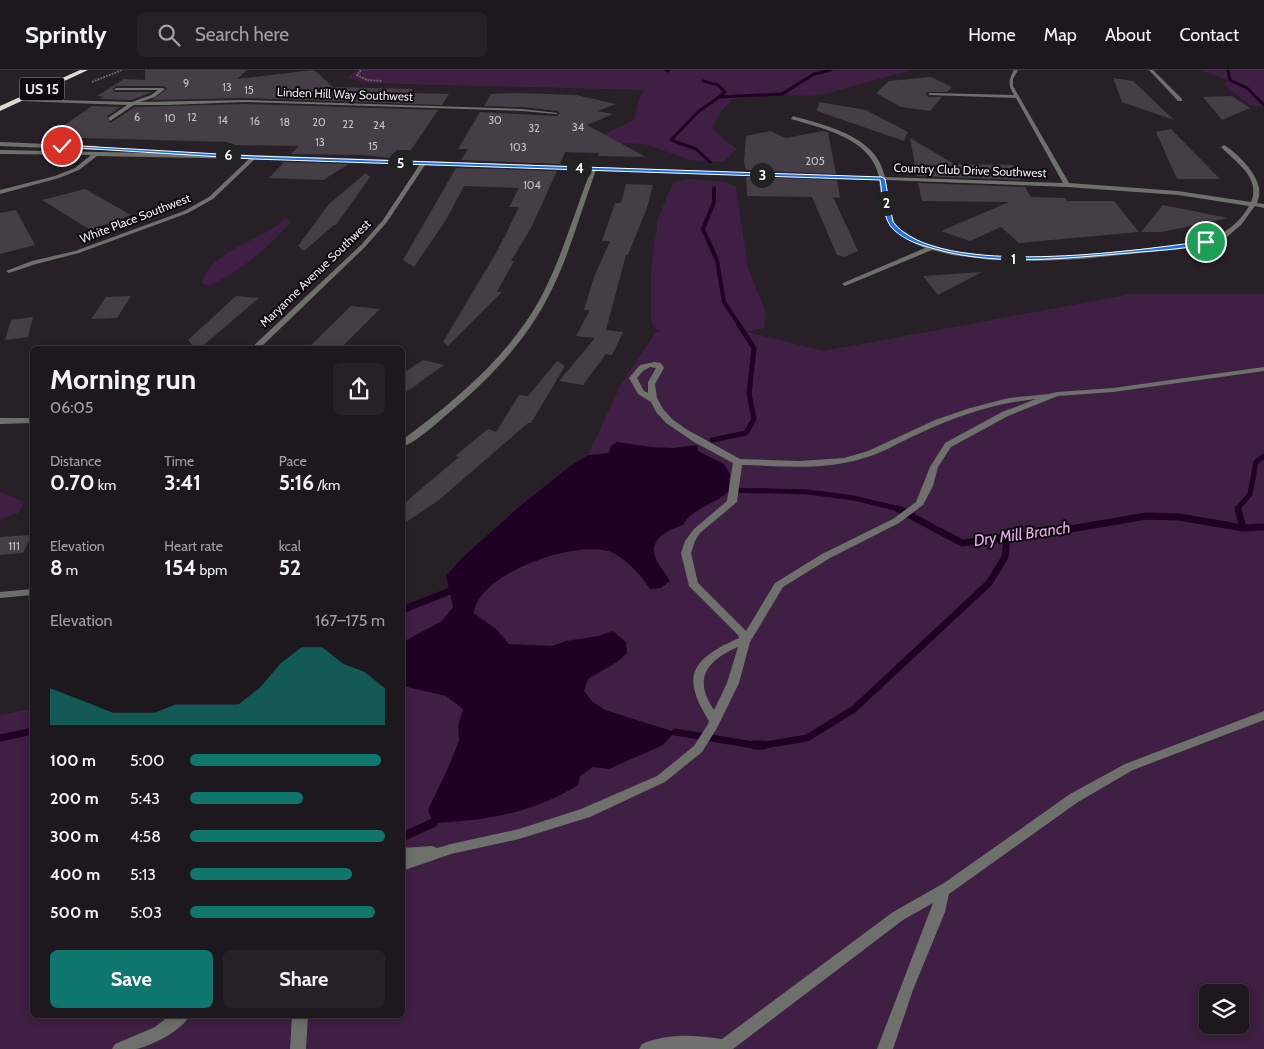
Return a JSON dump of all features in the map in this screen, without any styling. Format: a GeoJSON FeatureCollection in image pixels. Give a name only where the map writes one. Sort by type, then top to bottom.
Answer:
{"type":"FeatureCollection","features":[{"type":"Feature","properties":{"kind":"highway","name":"US 15"},"geometry":{"type":"LineString","coordinates":[[0,109],[85,70]]}},
{"type":"Feature","properties":{"kind":"highway"},"geometry":{"type":"LineString","coordinates":[[20,100],[17,97],[19,93],[44,79]]}},
{"type":"Feature","properties":{"kind":"street"},"geometry":{"type":"LineString","coordinates":[[1016,70],[1011,79],[1011,86],[1067,185]]}},
{"type":"Feature","properties":{"kind":"street"},"geometry":{"type":"LineString","coordinates":[[1151,70],[1180,100]]}},
{"type":"Feature","properties":{"kind":"street","name":"Linden Hill Way Southwest"},"geometry":{"type":"LineString","coordinates":[[110,119],[133,103],[153,96],[162,90],[116,89]]}},
{"type":"Feature","properties":{"kind":"street"},"geometry":{"type":"LineString","coordinates":[[930,94],[1017,97]]}},
{"type":"Feature","properties":{"kind":"street","name":"Linden Hill Way Southwest"},"geometry":{"type":"LineString","coordinates":[[20,100],[180,104],[245,101],[512,109],[556,113]]}},
{"type":"Feature","properties":{"kind":"street"},"geometry":{"type":"LineString","coordinates":[[793,118],[838,133],[864,148],[874,157],[880,166],[890,222],[904,236],[930,248],[981,257],[1024,260],[1191,246],[1219,238],[1238,228],[1257,194],[1255,182],[1240,162],[1224,147]]}},
{"type":"Feature","properties":{"kind":"street","name":"Country Club Drive Southwest"},"geometry":{"type":"LineString","coordinates":[[0,144],[104,148],[254,158]]}},
{"type":"Feature","properties":{"kind":"street"},"geometry":{"type":"LineString","coordinates":[[19,152],[29,146]]}},
{"type":"Feature","properties":{"kind":"street"},"geometry":{"type":"LineString","coordinates":[[0,192],[57,177],[77,169],[104,148]]}},
{"type":"Feature","properties":{"kind":"street","name":"Country Club Drive Southwest"},"geometry":{"type":"LineString","coordinates":[[0,152],[254,158],[1067,185],[1144,189],[1264,206]]}},
{"type":"Feature","properties":{"kind":"street","name":"White Place Southwest"},"geometry":{"type":"LineString","coordinates":[[9,271],[34,262],[82,250],[186,212],[211,198],[254,158]]}},
{"type":"Feature","properties":{"kind":"street","name":"Maryanne Avenue Southwest"},"geometry":{"type":"LineString","coordinates":[[257,346],[363,246],[385,221],[423,164]]}},
{"type":"Feature","properties":{"kind":"street"},"geometry":{"type":"LineString","coordinates":[[405,443],[471,388],[509,350],[535,314],[554,278],[594,169]]}},
{"type":"Feature","properties":{"kind":"street"},"geometry":{"type":"LineString","coordinates":[[844,284],[930,248]]}},
{"type":"Feature","properties":{"kind":"street"},"geometry":{"type":"LineString","coordinates":[[652,400],[665,419],[677,428],[738,462],[804,465],[833,463],[861,456],[884,448],[948,418],[1000,401],[1027,396],[1113,390],[1264,369]]}},
{"type":"Feature","properties":{"kind":"street"},"geometry":{"type":"LineString","coordinates":[[405,854],[451,849],[519,834],[585,813],[661,779],[698,749],[714,723],[733,683],[745,641],[779,585],[826,556],[896,521],[920,504],[934,468],[948,445],[1005,414],[1057,394]]}},
{"type":"Feature","properties":{"kind":"street"},"geometry":{"type":"LineString","coordinates":[[0,421],[30,421]]}},
{"type":"Feature","properties":{"kind":"street"},"geometry":{"type":"LineString","coordinates":[[738,462],[738,473],[732,502],[697,531],[690,541],[686,553],[693,584],[744,634],[745,641]]}},
{"type":"Feature","properties":{"kind":"street"},"geometry":{"type":"LineString","coordinates":[[0,595],[30,592]]}},
{"type":"Feature","properties":{"kind":"street"},"geometry":{"type":"LineString","coordinates":[[714,723],[699,687],[699,668],[718,652],[745,641]]}},
{"type":"Feature","properties":{"kind":"street"},"geometry":{"type":"LineString","coordinates":[[647,1049],[659,1044],[684,1041],[722,1048],[898,916],[943,890],[1074,798],[1129,767],[1264,715]]}},
{"type":"Feature","properties":{"kind":"street"},"geometry":{"type":"LineString","coordinates":[[405,865],[451,849]]}},
{"type":"Feature","properties":{"kind":"street"},"geometry":{"type":"LineString","coordinates":[[886,1049],[906,990],[938,912],[943,890]]}},
{"type":"Feature","properties":{"kind":"street"},"geometry":{"type":"LineString","coordinates":[[120,1049],[160,1032],[179,1018]]}},
{"type":"Feature","properties":{"kind":"street"},"geometry":{"type":"LineString","coordinates":[[298,1049],[300,1018]]}},
{"type":"Feature","properties":{"kind":"path"},"geometry":{"type":"LineString","coordinates":[[86,85],[108,74],[122,70]]}},
{"type":"Feature","properties":{"kind":"path"},"geometry":{"type":"LineString","coordinates":[[361,70],[357,75],[360,78],[382,81]]}},
{"type":"Feature","properties":{"kind":"shaded area"},"geometry":{"type":"Polygon","coordinates":[[[356,70],[911,70],[825,94],[807,96],[782,94],[733,99],[723,109],[712,127],[723,139],[737,149],[723,162],[691,160],[644,144],[611,142],[600,138],[634,120],[639,99],[644,90],[365,83],[348,78],[356,70]]]}},
{"type":"Feature","properties":{"kind":"shaded area"},"geometry":{"type":"Polygon","coordinates":[[[1200,70],[1264,70],[1264,107],[1250,105],[1226,86],[1224,83],[1228,81],[1200,70]]]}},
{"type":"Feature","properties":{"kind":"shaded area"},"geometry":{"type":"Polygon","coordinates":[[[692,179],[726,182],[736,187],[748,269],[766,312],[764,328],[747,332],[824,351],[1132,294],[1264,294],[1264,1049],[0,1049],[0,715],[30,709],[30,1018],[405,1018],[405,609],[450,592],[446,576],[462,559],[520,506],[569,467],[588,455],[621,384],[656,332],[661,332],[653,326],[651,319],[651,270],[658,219],[673,182],[692,179]]]}},
{"type":"Feature","properties":{"kind":"shaded area"},"geometry":{"type":"Polygon","coordinates":[[[287,218],[290,222],[274,240],[253,258],[231,274],[209,286],[202,283],[206,273],[222,257],[275,227],[287,218]]]}},
{"type":"Feature","properties":{"kind":"shaded area"},"geometry":{"type":"Polygon","coordinates":[[[617,442],[673,448],[697,445],[698,451],[724,464],[730,474],[729,488],[725,494],[693,514],[683,525],[665,533],[656,542],[654,554],[658,564],[670,581],[661,588],[650,589],[634,569],[615,554],[600,550],[580,550],[557,554],[511,572],[493,584],[480,598],[474,613],[496,629],[509,644],[552,646],[566,641],[598,636],[613,631],[626,642],[627,653],[617,662],[588,679],[584,691],[593,702],[605,710],[675,732],[663,745],[609,769],[593,767],[580,776],[578,785],[561,795],[526,809],[471,820],[433,823],[428,810],[459,741],[458,726],[463,709],[446,696],[405,686],[405,641],[442,621],[453,607],[446,576],[462,558],[520,506],[569,467],[588,455],[609,453],[611,446],[617,442]]]}},
{"type":"Feature","properties":{"kind":"shaded area"},"geometry":{"type":"Polygon","coordinates":[[[0,492],[24,502],[20,512],[0,520],[0,492]]]}},
{"type":"Feature","properties":{"kind":"building"},"geometry":{"type":"Polygon","coordinates":[[[145,70],[247,70],[237,79],[314,70],[333,87],[413,89],[410,93],[449,94],[442,105],[245,98],[152,100],[166,90],[167,88],[163,86],[116,86],[113,89],[114,92],[152,92],[132,100],[100,99],[104,97],[97,96],[124,79],[145,80],[145,70]]]}},
{"type":"Feature","properties":{"kind":"building"},"geometry":{"type":"Polygon","coordinates":[[[931,77],[952,87],[947,92],[927,92],[926,95],[929,97],[942,97],[930,111],[901,107],[876,93],[889,81],[931,77]]]}},
{"type":"Feature","properties":{"kind":"building"},"geometry":{"type":"Polygon","coordinates":[[[1113,78],[1133,81],[1174,120],[1122,102],[1113,78]]]}},
{"type":"Feature","properties":{"kind":"building"},"geometry":{"type":"Polygon","coordinates":[[[491,94],[576,95],[616,104],[597,111],[613,114],[587,125],[646,157],[598,156],[599,153],[565,152],[560,164],[461,160],[468,149],[458,149],[480,112],[556,116],[560,113],[558,111],[522,107],[484,106],[491,94]]]}},
{"type":"Feature","properties":{"kind":"building"},"geometry":{"type":"Polygon","coordinates":[[[1232,96],[1250,108],[1222,120],[1203,97],[1232,96]]]}},
{"type":"Feature","properties":{"kind":"building"},"geometry":{"type":"Polygon","coordinates":[[[819,102],[866,110],[908,132],[904,141],[817,111],[819,102]]]}},
{"type":"Feature","properties":{"kind":"building"},"geometry":{"type":"Polygon","coordinates":[[[245,104],[438,110],[411,150],[397,150],[390,158],[363,155],[291,154],[299,146],[228,145],[228,142],[47,137],[92,106],[121,107],[107,116],[110,123],[135,107],[245,104]]]}},
{"type":"Feature","properties":{"kind":"building"},"geometry":{"type":"Polygon","coordinates":[[[1171,129],[1220,179],[1177,179],[1156,132],[1171,129]]]}},
{"type":"Feature","properties":{"kind":"building"},"geometry":{"type":"Polygon","coordinates":[[[770,131],[786,138],[823,131],[828,132],[836,174],[746,170],[744,162],[746,136],[770,131]]]}},
{"type":"Feature","properties":{"kind":"building"},"geometry":{"type":"Polygon","coordinates":[[[910,138],[954,164],[1013,165],[1021,180],[917,176],[910,138]]]}},
{"type":"Feature","properties":{"kind":"building"},"geometry":{"type":"Polygon","coordinates":[[[284,162],[349,164],[323,180],[269,178],[284,162]]]}},
{"type":"Feature","properties":{"kind":"building"},"geometry":{"type":"Polygon","coordinates":[[[456,168],[557,171],[531,228],[511,261],[514,261],[497,292],[502,292],[448,346],[443,342],[499,248],[519,207],[509,207],[519,188],[464,186],[446,220],[414,267],[403,260],[456,168]]]}},
{"type":"Feature","properties":{"kind":"building"},"geometry":{"type":"Polygon","coordinates":[[[366,173],[370,177],[336,225],[304,251],[298,246],[329,204],[366,173]]]}},
{"type":"Feature","properties":{"kind":"building"},"geometry":{"type":"Polygon","coordinates":[[[746,177],[837,180],[840,198],[833,197],[858,251],[844,257],[837,255],[812,197],[747,196],[746,177]]]}},
{"type":"Feature","properties":{"kind":"building"},"geometry":{"type":"Polygon","coordinates":[[[918,183],[1025,187],[1031,197],[1065,198],[1067,201],[1114,201],[1139,232],[1019,243],[1001,227],[970,241],[941,231],[1009,202],[922,201],[918,183]]]}},
{"type":"Feature","properties":{"kind":"building"},"geometry":{"type":"Polygon","coordinates":[[[626,184],[653,185],[647,208],[628,255],[626,255],[606,330],[623,332],[612,355],[606,354],[583,385],[559,381],[595,338],[576,336],[590,310],[584,310],[594,277],[610,241],[602,241],[615,203],[621,203],[626,184]]]}},
{"type":"Feature","properties":{"kind":"building"},"geometry":{"type":"Polygon","coordinates":[[[85,189],[131,215],[90,230],[42,200],[85,189]]]}},
{"type":"Feature","properties":{"kind":"building"},"geometry":{"type":"Polygon","coordinates":[[[1163,205],[1228,218],[1162,232],[1141,232],[1163,205]]]}},
{"type":"Feature","properties":{"kind":"building"},"geometry":{"type":"Polygon","coordinates":[[[16,210],[35,245],[0,254],[0,213],[16,210]]]}},
{"type":"Feature","properties":{"kind":"building"},"geometry":{"type":"Polygon","coordinates":[[[982,272],[938,295],[923,276],[982,272]]]}},
{"type":"Feature","properties":{"kind":"building"},"geometry":{"type":"Polygon","coordinates":[[[131,296],[117,318],[91,319],[106,297],[131,296]]]}},
{"type":"Feature","properties":{"kind":"building"},"geometry":{"type":"Polygon","coordinates":[[[236,296],[259,298],[203,346],[193,346],[188,340],[236,296]]]}},
{"type":"Feature","properties":{"kind":"building"},"geometry":{"type":"Polygon","coordinates":[[[351,306],[380,309],[343,346],[311,345],[351,306]]]}},
{"type":"Feature","properties":{"kind":"building"},"geometry":{"type":"Polygon","coordinates":[[[33,317],[28,337],[5,340],[11,320],[33,317]]]}},
{"type":"Feature","properties":{"kind":"building"},"geometry":{"type":"Polygon","coordinates":[[[423,360],[444,365],[405,393],[405,372],[423,360]]]}},
{"type":"Feature","properties":{"kind":"building"},"geometry":{"type":"Polygon","coordinates":[[[557,361],[565,366],[531,423],[528,423],[439,500],[405,523],[405,502],[459,457],[455,456],[488,429],[496,432],[519,395],[528,396],[557,361]]]}},
{"type":"Feature","properties":{"kind":"building"},"geometry":{"type":"Polygon","coordinates":[[[30,535],[30,539],[23,553],[0,555],[0,537],[30,535]]]}},
{"type":"Feature","properties":{"kind":"waterway"},"geometry":{"type":"LineString","coordinates":[[719,97],[782,94],[814,74],[831,70]]}},
{"type":"Feature","properties":{"kind":"waterway"},"geometry":{"type":"LineString","coordinates":[[1228,70],[1230,80],[1247,88],[1264,105]]}},
{"type":"Feature","properties":{"kind":"waterway"},"geometry":{"type":"LineString","coordinates":[[703,81],[718,85],[725,92],[719,97]]}},
{"type":"Feature","properties":{"kind":"waterway"},"geometry":{"type":"LineString","coordinates":[[710,162],[696,149],[671,140],[698,112],[719,97]]}},
{"type":"Feature","properties":{"kind":"waterway"},"geometry":{"type":"LineString","coordinates":[[714,188],[714,202],[703,229],[717,260],[724,302],[740,326]]}},
{"type":"Feature","properties":{"kind":"waterway"},"geometry":{"type":"LineString","coordinates":[[712,440],[746,433],[754,419],[749,394],[754,348],[739,325]]}},
{"type":"Feature","properties":{"kind":"waterway"},"geometry":{"type":"LineString","coordinates":[[1239,510],[1238,508],[1250,494],[1256,462],[1264,456]]}},
{"type":"Feature","properties":{"kind":"waterway","name":"Dry Mill Branch"},"geometry":{"type":"LineString","coordinates":[[728,490],[808,492],[854,498],[903,510]]}},
{"type":"Feature","properties":{"kind":"waterway","name":"Dry Mill Branch"},"geometry":{"type":"LineString","coordinates":[[898,509],[962,543],[1053,532],[1146,516],[1179,517],[1243,528]]}},
{"type":"Feature","properties":{"kind":"waterway"},"geometry":{"type":"LineString","coordinates":[[1238,509],[1243,528]]}},
{"type":"Feature","properties":{"kind":"waterway","name":"Dry Mill Branch"},"geometry":{"type":"LineString","coordinates":[[1243,528],[1264,527]]}},
{"type":"Feature","properties":{"kind":"waterway"},"geometry":{"type":"LineString","coordinates":[[675,732],[759,746],[807,738],[854,709],[989,583],[1005,557],[1007,538]]}},
{"type":"Feature","properties":{"kind":"waterway"},"geometry":{"type":"LineString","coordinates":[[405,609],[450,591]]}},
{"type":"Feature","properties":{"kind":"waterway"},"geometry":{"type":"LineString","coordinates":[[0,738],[30,731]]}},
{"type":"Feature","properties":{"kind":"waterway"},"geometry":{"type":"LineString","coordinates":[[754,745],[764,745]]}},
{"type":"Feature","properties":{"kind":"waterway"},"geometry":{"type":"LineString","coordinates":[[405,836],[433,823]]}},
{"type":"Feature","properties":{"kind":"route"},"geometry":{"type":"LineString","coordinates":[[62,146],[203,153],[254,158],[882,179],[886,208],[890,222],[895,229],[915,242],[930,248],[957,254],[1024,260],[1161,249],[1191,246],[1206,242]]}}]}
